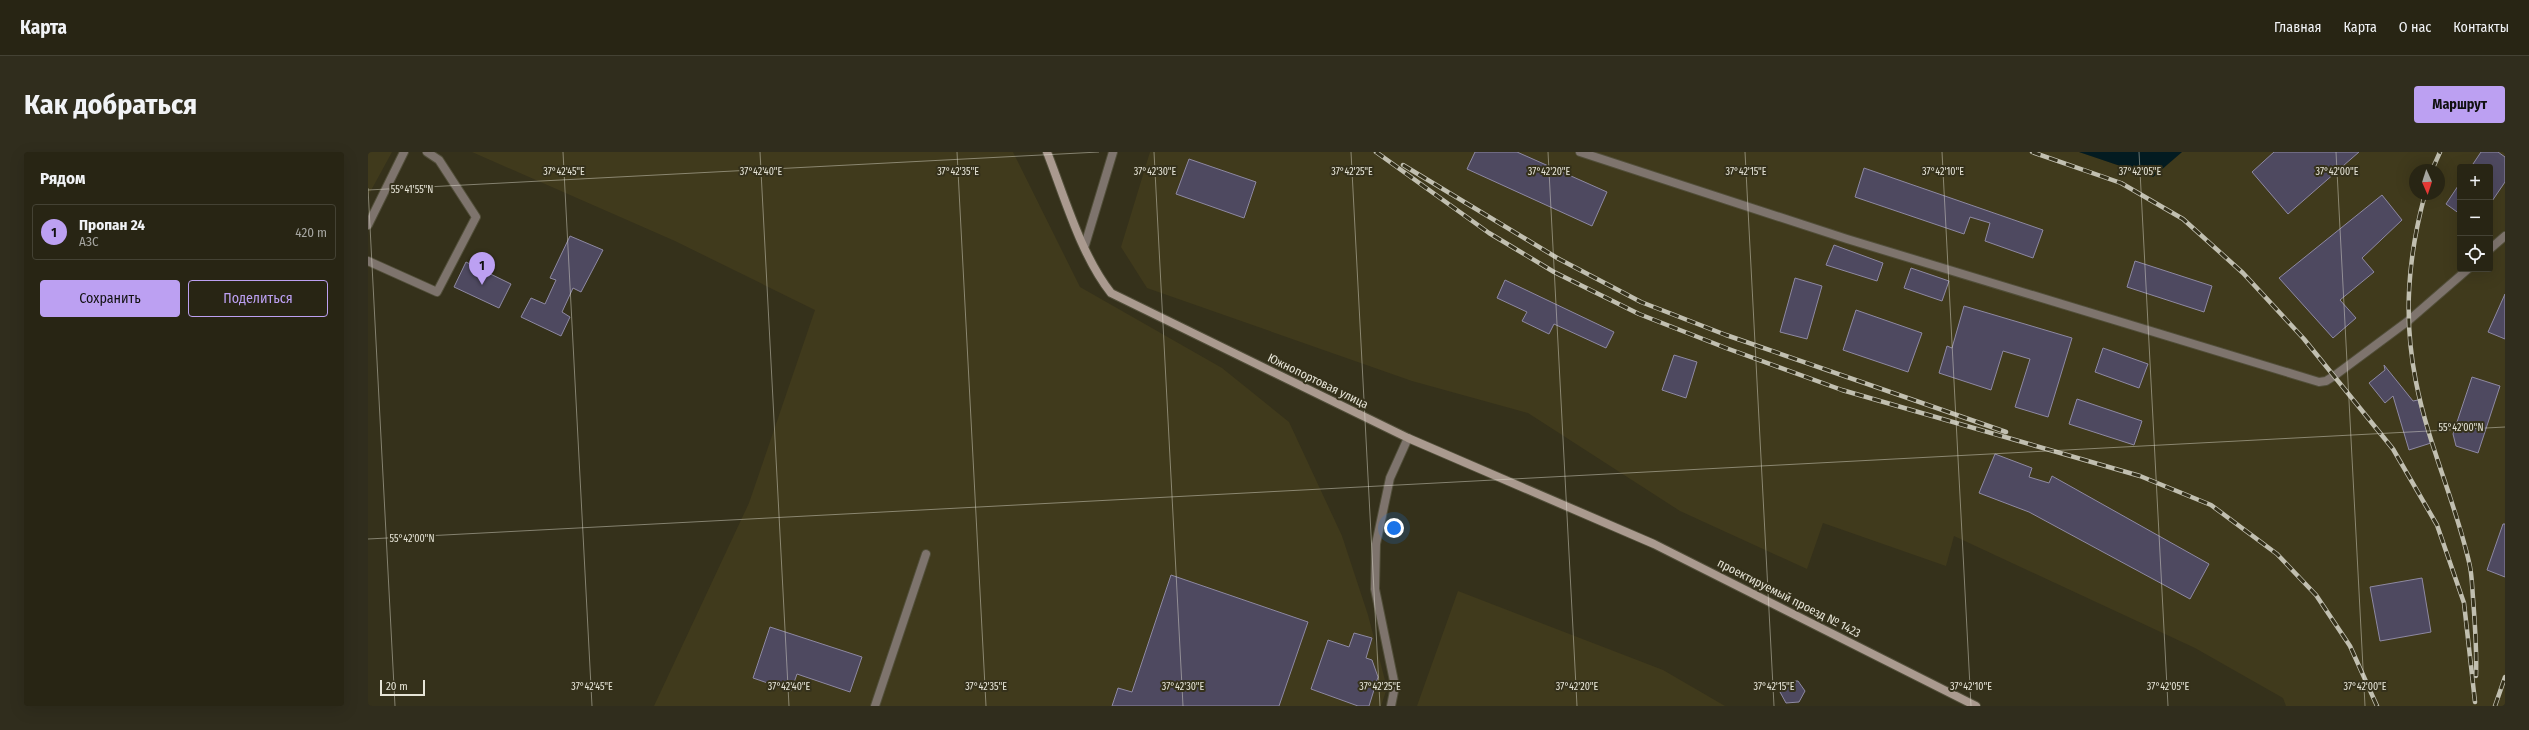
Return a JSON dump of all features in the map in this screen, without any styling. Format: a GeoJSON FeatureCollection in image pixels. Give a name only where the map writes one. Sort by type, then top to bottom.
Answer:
{"type":"FeatureCollection","features":[{"type":"Feature","properties":{"kind":"main road","name":"Южнопортовая улица"},"geometry":{"type":"LineString","coordinates":[[1047,152],[1098,276],[1111,293],[1408,438],[1590,515]]}},
{"type":"Feature","properties":{"kind":"main road","name":"проектируемый проезд № 1423"},"geometry":{"type":"LineString","coordinates":[[1590,515],[1654,544],[1976,706]]}},
{"type":"Feature","properties":{"kind":"street"},"geometry":{"type":"LineString","coordinates":[[368,225],[404,152]]}},
{"type":"Feature","properties":{"kind":"street"},"geometry":{"type":"LineString","coordinates":[[368,261],[437,292],[476,217],[439,160],[427,152]]}},
{"type":"Feature","properties":{"kind":"street"},"geometry":{"type":"LineString","coordinates":[[1084,245],[1113,152]]}},
{"type":"Feature","properties":{"kind":"street"},"geometry":{"type":"LineString","coordinates":[[1580,152],[1847,239],[2319,382],[2326,381],[2334,376],[2408,321],[2465,272]]}},
{"type":"Feature","properties":{"kind":"street"},"geometry":{"type":"LineString","coordinates":[[2493,246],[2505,236]]}},
{"type":"Feature","properties":{"kind":"street"},"geometry":{"type":"LineString","coordinates":[[1391,706],[1394,686],[1375,589],[1376,544],[1390,478],[1408,438]]}},
{"type":"Feature","properties":{"kind":"street"},"geometry":{"type":"LineString","coordinates":[[875,706],[926,554]]}},
{"type":"Feature","properties":{"kind":"shaded area"},"geometry":{"type":"Polygon","coordinates":[[[368,152],[392,152],[368,196],[368,152]]]}},
{"type":"Feature","properties":{"kind":"shaded area"},"geometry":{"type":"Polygon","coordinates":[[[472,152],[1013,152],[1080,287],[1222,368],[1289,422],[1342,536],[1368,615],[1387,688],[1381,706],[654,706],[749,503],[815,310],[675,241],[472,152]]]}},
{"type":"Feature","properties":{"kind":"shaded area"},"geometry":{"type":"Polygon","coordinates":[[[1150,152],[2079,152],[2153,177],[2182,152],[2505,152],[2505,706],[2286,706],[2283,698],[2195,648],[1954,536],[1946,566],[1823,523],[1807,569],[1680,511],[1528,413],[1412,381],[1147,288],[1121,247],[1150,152]]]}},
{"type":"Feature","properties":{"kind":"shaded area"},"geometry":{"type":"Polygon","coordinates":[[[1458,591],[1663,670],[1725,706],[1417,706],[1458,591]]]}},
{"type":"Feature","properties":{"kind":"water"},"geometry":{"type":"Polygon","coordinates":[[[2079,152],[2182,152],[2153,177],[2079,152]]]}},
{"type":"Feature","properties":{"kind":"building"},"geometry":{"type":"Polygon","coordinates":[[[1475,152],[1517,152],[1607,192],[1592,226],[1467,169],[1475,152]]]}},
{"type":"Feature","properties":{"kind":"building"},"geometry":{"type":"Polygon","coordinates":[[[2274,152],[2359,152],[2288,214],[2252,172],[2274,152]]]}},
{"type":"Feature","properties":{"kind":"building"},"geometry":{"type":"Polygon","coordinates":[[[2481,152],[2498,152],[2505,157],[2505,182],[2493,200],[2493,164],[2473,164],[2481,152]]]}},
{"type":"Feature","properties":{"kind":"building"},"geometry":{"type":"Polygon","coordinates":[[[1189,159],[1256,182],[1244,218],[1176,194],[1189,159]]]}},
{"type":"Feature","properties":{"kind":"building"},"geometry":{"type":"Polygon","coordinates":[[[1864,168],[2043,230],[2033,258],[1985,241],[1990,223],[1970,217],[1964,234],[1855,197],[1864,168]]]}},
{"type":"Feature","properties":{"kind":"building"},"geometry":{"type":"Polygon","coordinates":[[[2457,188],[2457,212],[2446,204],[2457,188]]]}},
{"type":"Feature","properties":{"kind":"building"},"geometry":{"type":"Polygon","coordinates":[[[2382,195],[2402,220],[2362,258],[2374,272],[2340,300],[2356,318],[2333,338],[2279,278],[2382,195]]]}},
{"type":"Feature","properties":{"kind":"building"},"geometry":{"type":"Polygon","coordinates":[[[570,236],[603,250],[581,292],[573,288],[562,312],[570,317],[561,336],[521,317],[531,298],[545,304],[556,280],[550,278],[570,236]]]}},
{"type":"Feature","properties":{"kind":"building"},"geometry":{"type":"Polygon","coordinates":[[[1834,245],[1883,263],[1877,281],[1826,265],[1834,245]]]}},
{"type":"Feature","properties":{"kind":"building"},"geometry":{"type":"Polygon","coordinates":[[[2135,261],[2212,286],[2204,312],[2127,287],[2135,261]]]}},
{"type":"Feature","properties":{"kind":"building"},"geometry":{"type":"Polygon","coordinates":[[[466,262],[511,284],[499,308],[454,287],[466,262]]]}},
{"type":"Feature","properties":{"kind":"building"},"geometry":{"type":"Polygon","coordinates":[[[1911,268],[1949,281],[1942,301],[1904,288],[1911,268]]]}},
{"type":"Feature","properties":{"kind":"building"},"geometry":{"type":"Polygon","coordinates":[[[1795,278],[1822,286],[1807,339],[1780,332],[1795,278]]]}},
{"type":"Feature","properties":{"kind":"building"},"geometry":{"type":"Polygon","coordinates":[[[1505,280],[1614,332],[1606,348],[1554,324],[1549,334],[1522,321],[1527,312],[1497,298],[1505,280]]]}},
{"type":"Feature","properties":{"kind":"building"},"geometry":{"type":"Polygon","coordinates":[[[2505,294],[2505,339],[2488,332],[2505,294]]]}},
{"type":"Feature","properties":{"kind":"building"},"geometry":{"type":"Polygon","coordinates":[[[1964,306],[2072,338],[2048,417],[2015,407],[2030,359],[2003,351],[1991,390],[1939,373],[1947,346],[1952,348],[1964,306]]]}},
{"type":"Feature","properties":{"kind":"building"},"geometry":{"type":"Polygon","coordinates":[[[1856,310],[1922,333],[1908,372],[1843,350],[1856,310]]]}},
{"type":"Feature","properties":{"kind":"building"},"geometry":{"type":"Polygon","coordinates":[[[2103,348],[2148,364],[2139,388],[2095,372],[2103,348]]]}},
{"type":"Feature","properties":{"kind":"building"},"geometry":{"type":"Polygon","coordinates":[[[1674,355],[1697,362],[1686,398],[1662,390],[1674,355]]]}},
{"type":"Feature","properties":{"kind":"building"},"geometry":{"type":"Polygon","coordinates":[[[2384,365],[2413,401],[2418,400],[2431,443],[2409,450],[2393,396],[2385,403],[2369,383],[2385,370],[2384,365]]]}},
{"type":"Feature","properties":{"kind":"building"},"geometry":{"type":"Polygon","coordinates":[[[2472,377],[2500,386],[2478,453],[2456,446],[2453,434],[2472,377]]]}},
{"type":"Feature","properties":{"kind":"building"},"geometry":{"type":"Polygon","coordinates":[[[2077,399],[2142,421],[2134,445],[2069,424],[2077,399]]]}},
{"type":"Feature","properties":{"kind":"building"},"geometry":{"type":"Polygon","coordinates":[[[1995,454],[2032,468],[2029,477],[2049,483],[2052,476],[2209,564],[2190,599],[2029,512],[1979,493],[1995,454]]]}},
{"type":"Feature","properties":{"kind":"building"},"geometry":{"type":"Polygon","coordinates":[[[2503,524],[2505,524],[2505,577],[2487,570],[2503,524]]]}},
{"type":"Feature","properties":{"kind":"building"},"geometry":{"type":"Polygon","coordinates":[[[1171,575],[1308,622],[1279,706],[1112,706],[1118,688],[1132,692],[1171,575]]]}},
{"type":"Feature","properties":{"kind":"building"},"geometry":{"type":"Polygon","coordinates":[[[2422,578],[2431,632],[2380,641],[2370,587],[2422,578]]]}},
{"type":"Feature","properties":{"kind":"building"},"geometry":{"type":"Polygon","coordinates":[[[770,627],[862,657],[850,692],[797,674],[791,691],[753,678],[770,627]]]}},
{"type":"Feature","properties":{"kind":"building"},"geometry":{"type":"Polygon","coordinates":[[[1354,633],[1372,638],[1366,658],[1372,660],[1378,677],[1369,706],[1358,706],[1311,689],[1328,640],[1349,647],[1354,633]]]}},
{"type":"Feature","properties":{"kind":"building"},"geometry":{"type":"Polygon","coordinates":[[[1786,681],[1798,681],[1805,691],[1799,702],[1786,703],[1780,692],[1786,681]]]}},
{"type":"Feature","properties":{"kind":"railway"},"geometry":{"type":"LineString","coordinates":[[1376,152],[1489,233],[1554,272],[1639,314],[1726,348],[1842,390],[2140,476],[2211,505],[2277,554],[2316,595],[2350,646],[2377,706]]}},
{"type":"Feature","properties":{"kind":"railway"},"geometry":{"type":"LineString","coordinates":[[2032,152],[2121,183],[2183,219],[2243,273],[2304,339],[2393,449],[2437,525],[2464,603],[2475,702]]}},
{"type":"Feature","properties":{"kind":"railway"},"geometry":{"type":"LineString","coordinates":[[2435,164],[2440,152]]}},
{"type":"Feature","properties":{"kind":"railway"},"geometry":{"type":"LineString","coordinates":[[1403,165],[1559,259],[1641,302],[1726,335],[2006,432]]}},
{"type":"Feature","properties":{"kind":"railway"},"geometry":{"type":"LineString","coordinates":[[2424,200],[2411,264],[2409,287],[2412,358],[2427,428],[2463,539],[2470,566],[2475,627],[2476,676]]}},
{"type":"Feature","properties":{"kind":"railway"},"geometry":{"type":"LineString","coordinates":[[2495,706],[2505,677]]}},
{"type":"Feature","properties":{"kind":"place","name":"Пропан 24"},"geometry":{"type":"Point","coordinates":[482,285]}}]}
